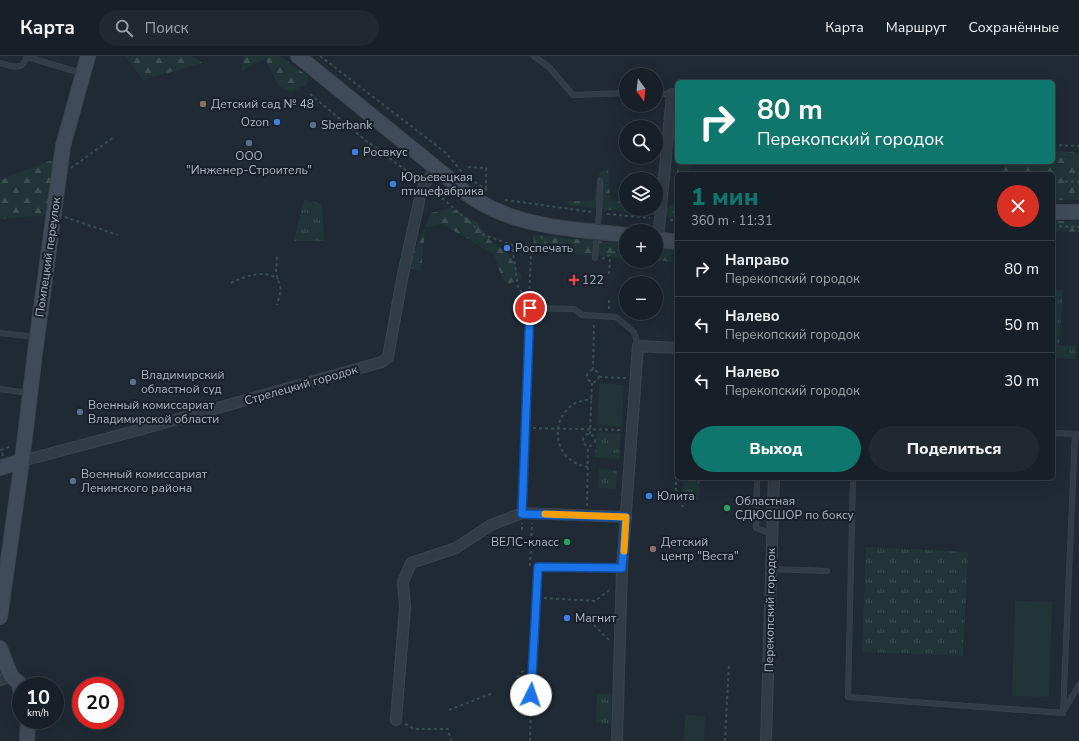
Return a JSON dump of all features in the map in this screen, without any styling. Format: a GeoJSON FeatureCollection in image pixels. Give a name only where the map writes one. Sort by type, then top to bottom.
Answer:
{"type":"FeatureCollection","features":[{"type":"Feature","properties":{"kind":"street","name":"Помпецкий переулок"},"geometry":{"type":"LineString","coordinates":[[0,617],[63,146],[88,56]]}},
{"type":"Feature","properties":{"kind":"street"},"geometry":{"type":"LineString","coordinates":[[298,56],[436,168],[462,191],[492,210],[533,223],[619,234]]}},
{"type":"Feature","properties":{"kind":"street"},"geometry":{"type":"LineString","coordinates":[[659,224],[674,94]]}},
{"type":"Feature","properties":{"kind":"street","name":"Стрелецкий городок"},"geometry":{"type":"LineString","coordinates":[[22,461],[382,362],[388,357],[413,223],[421,193],[418,182],[436,168]]}},
{"type":"Feature","properties":{"kind":"street"},"geometry":{"type":"LineString","coordinates":[[1055,212],[1079,212]]}},
{"type":"Feature","properties":{"kind":"street"},"geometry":{"type":"LineString","coordinates":[[663,240],[675,242]]}},
{"type":"Feature","properties":{"kind":"street"},"geometry":{"type":"LineString","coordinates":[[617,741],[622,568],[638,346],[675,348]]}},
{"type":"Feature","properties":{"kind":"street"},"geometry":{"type":"LineString","coordinates":[[0,468],[22,461]]}},
{"type":"Feature","properties":{"kind":"street","name":"Перекопский городок"},"geometry":{"type":"LineString","coordinates":[[766,741],[769,696],[774,480]]}},
{"type":"Feature","properties":{"kind":"street"},"geometry":{"type":"LineString","coordinates":[[396,720],[405,607],[403,582],[411,563],[456,548],[491,525],[527,514],[626,517]]}},
{"type":"Feature","properties":{"kind":"street"},"geometry":{"type":"LineString","coordinates":[[0,648],[6,678]]}},
{"type":"Feature","properties":{"kind":"street"},"geometry":{"type":"LineString","coordinates":[[27,741],[28,729]]}},
{"type":"Feature","properties":{"kind":"lane"},"geometry":{"type":"LineString","coordinates":[[0,63],[15,67],[21,66],[25,62],[27,56],[83,73]]}},
{"type":"Feature","properties":{"kind":"lane"},"geometry":{"type":"LineString","coordinates":[[534,56],[549,67],[573,95],[619,93]]}},
{"type":"Feature","properties":{"kind":"lane"},"geometry":{"type":"LineString","coordinates":[[663,94],[674,94]]}},
{"type":"Feature","properties":{"kind":"lane"},"geometry":{"type":"LineString","coordinates":[[595,258],[598,232],[600,181]]}},
{"type":"Feature","properties":{"kind":"lane"},"geometry":{"type":"LineString","coordinates":[[527,514],[526,428],[530,308],[574,309],[582,315],[616,318],[634,332],[638,346]]}},
{"type":"Feature","properties":{"kind":"lane"},"geometry":{"type":"LineString","coordinates":[[0,333],[37,337]]}},
{"type":"Feature","properties":{"kind":"lane"},"geometry":{"type":"LineString","coordinates":[[0,390],[31,393]]}},
{"type":"Feature","properties":{"kind":"lane"},"geometry":{"type":"LineString","coordinates":[[1055,433],[1077,434],[1063,713]]}},
{"type":"Feature","properties":{"kind":"lane"},"geometry":{"type":"LineString","coordinates":[[853,480],[848,697],[1063,713]]}},
{"type":"Feature","properties":{"kind":"lane"},"geometry":{"type":"LineString","coordinates":[[757,482],[756,528],[772,534]]}},
{"type":"Feature","properties":{"kind":"lane"},"geometry":{"type":"LineString","coordinates":[[531,695],[538,567],[622,568]]}},
{"type":"Feature","properties":{"kind":"lane"},"geometry":{"type":"LineString","coordinates":[[771,569],[827,571]]}},
{"type":"Feature","properties":{"kind":"lane"},"geometry":{"type":"LineString","coordinates":[[1063,713],[1079,685]]}},
{"type":"Feature","properties":{"kind":"path"},"geometry":{"type":"LineString","coordinates":[[320,56],[446,153],[462,172],[493,194]]}},
{"type":"Feature","properties":{"kind":"path"},"geometry":{"type":"LineString","coordinates":[[310,94],[484,236],[512,245],[518,287],[529,302],[531,254]]}},
{"type":"Feature","properties":{"kind":"path"},"geometry":{"type":"LineString","coordinates":[[69,170],[114,137]]}},
{"type":"Feature","properties":{"kind":"path"},"geometry":{"type":"LineString","coordinates":[[1055,145],[1079,146]]}},
{"type":"Feature","properties":{"kind":"path"},"geometry":{"type":"LineString","coordinates":[[468,166],[486,168],[486,190]]}},
{"type":"Feature","properties":{"kind":"path"},"geometry":{"type":"LineString","coordinates":[[1055,181],[1079,182]]}},
{"type":"Feature","properties":{"kind":"path"},"geometry":{"type":"LineString","coordinates":[[499,199],[599,213],[675,220]]}},
{"type":"Feature","properties":{"kind":"path"},"geometry":{"type":"LineString","coordinates":[[62,216],[118,235]]}},
{"type":"Feature","properties":{"kind":"path"},"geometry":{"type":"LineString","coordinates":[[533,223],[553,255]]}},
{"type":"Feature","properties":{"kind":"path"},"geometry":{"type":"LineString","coordinates":[[1055,226],[1079,227]]}},
{"type":"Feature","properties":{"kind":"path"},"geometry":{"type":"LineString","coordinates":[[602,259],[619,250]]}},
{"type":"Feature","properties":{"kind":"path"},"geometry":{"type":"LineString","coordinates":[[277,257],[276,273],[281,290],[278,305]]}},
{"type":"Feature","properties":{"kind":"path"},"geometry":{"type":"LineString","coordinates":[[609,274],[610,260]]}},
{"type":"Feature","properties":{"kind":"path"},"geometry":{"type":"LineString","coordinates":[[231,283],[256,274],[271,274],[278,279]]}},
{"type":"Feature","properties":{"kind":"path"},"geometry":{"type":"LineString","coordinates":[[593,370],[595,315]]}},
{"type":"Feature","properties":{"kind":"path"},"geometry":{"type":"LineString","coordinates":[[593,370],[598,372],[599,377]]}},
{"type":"Feature","properties":{"kind":"path"},"geometry":{"type":"LineString","coordinates":[[592,382],[588,380],[586,375],[589,371],[593,370]]}},
{"type":"Feature","properties":{"kind":"path"},"geometry":{"type":"LineString","coordinates":[[599,377],[636,378]]}},
{"type":"Feature","properties":{"kind":"path"},"geometry":{"type":"LineString","coordinates":[[592,382],[597,381],[599,377]]}},
{"type":"Feature","properties":{"kind":"path"},"geometry":{"type":"LineString","coordinates":[[588,447],[593,445],[595,442],[594,437],[590,434],[592,382]]}},
{"type":"Feature","properties":{"kind":"path"},"geometry":{"type":"LineString","coordinates":[[588,467],[577,464],[563,453],[557,436],[561,418],[566,410],[581,401],[592,399]]}},
{"type":"Feature","properties":{"kind":"path"},"geometry":{"type":"LineString","coordinates":[[526,428],[632,430]]}},
{"type":"Feature","properties":{"kind":"path"},"geometry":{"type":"LineString","coordinates":[[588,447],[585,446],[582,441],[584,436],[590,434]]}},
{"type":"Feature","properties":{"kind":"path"},"geometry":{"type":"LineString","coordinates":[[587,498],[588,447]]}},
{"type":"Feature","properties":{"kind":"path"},"geometry":{"type":"LineString","coordinates":[[676,480],[676,491],[683,507]]}},
{"type":"Feature","properties":{"kind":"path"},"geometry":{"type":"LineString","coordinates":[[527,514],[530,566]]}},
{"type":"Feature","properties":{"kind":"path"},"geometry":{"type":"LineString","coordinates":[[536,598],[595,601],[622,581]]}},
{"type":"Feature","properties":{"kind":"path"},"geometry":{"type":"LineString","coordinates":[[594,625],[620,652]]}},
{"type":"Feature","properties":{"kind":"path"},"geometry":{"type":"LineString","coordinates":[[725,741],[729,663]]}},
{"type":"Feature","properties":{"kind":"path"},"geometry":{"type":"LineString","coordinates":[[449,710],[493,693]]}},
{"type":"Feature","properties":{"kind":"path"},"geometry":{"type":"LineString","coordinates":[[530,741],[531,695]]}},
{"type":"Feature","properties":{"kind":"path"},"geometry":{"type":"LineString","coordinates":[[396,720],[415,729],[448,729],[452,741]]}},
{"type":"Feature","properties":{"kind":"green space"},"geometry":{"type":"Polygon","coordinates":[[[126,56],[192,56],[202,63],[143,80],[126,56]]]}},
{"type":"Feature","properties":{"kind":"green space"},"geometry":{"type":"Polygon","coordinates":[[[243,56],[280,56],[309,77],[307,84],[291,92],[279,86],[265,58],[242,71],[243,56]]]}},
{"type":"Feature","properties":{"kind":"green space"},"geometry":{"type":"Polygon","coordinates":[[[1055,151],[1079,153],[1079,200],[1055,200],[1055,172],[1003,172],[1004,164],[1055,164],[1055,151]]]}},
{"type":"Feature","properties":{"kind":"green space"},"geometry":{"type":"Polygon","coordinates":[[[53,160],[48,215],[0,219],[0,180],[53,160]]]}},
{"type":"Feature","properties":{"kind":"green space"},"geometry":{"type":"Polygon","coordinates":[[[678,164],[693,164],[691,167],[692,172],[677,172],[678,164]]]}},
{"type":"Feature","properties":{"kind":"green space"},"geometry":{"type":"Polygon","coordinates":[[[608,169],[610,200],[619,201],[619,211],[568,205],[567,202],[594,200],[600,172],[608,169]]]}},
{"type":"Feature","properties":{"kind":"green space"},"geometry":{"type":"Polygon","coordinates":[[[675,188],[675,218],[660,216],[663,216],[663,205],[673,206],[675,188]]]}},
{"type":"Feature","properties":{"kind":"green space"},"geometry":{"type":"Polygon","coordinates":[[[304,199],[322,204],[324,241],[294,241],[304,199]]]}},
{"type":"Feature","properties":{"kind":"green space"},"geometry":{"type":"Polygon","coordinates":[[[450,208],[477,222],[490,240],[508,253],[522,278],[509,284],[502,278],[494,254],[442,224],[425,228],[421,272],[408,267],[431,213],[450,208]]]}},
{"type":"Feature","properties":{"kind":"green space"},"geometry":{"type":"Polygon","coordinates":[[[1055,221],[1079,221],[1079,232],[1055,231],[1055,221]]]}},
{"type":"Feature","properties":{"kind":"green space"},"geometry":{"type":"Polygon","coordinates":[[[533,235],[619,243],[619,258],[535,252],[533,235]]]}},
{"type":"Feature","properties":{"kind":"green space"},"geometry":{"type":"Polygon","coordinates":[[[663,248],[673,249],[672,262],[663,261],[663,248]]]}},
{"type":"Feature","properties":{"kind":"green space"},"geometry":{"type":"Polygon","coordinates":[[[1055,290],[1063,290],[1059,345],[1076,346],[1075,359],[1055,358],[1055,290]]]}},
{"type":"Feature","properties":{"kind":"green space"},"geometry":{"type":"Polygon","coordinates":[[[599,383],[624,385],[622,427],[597,425],[599,383]]]}},
{"type":"Feature","properties":{"kind":"green space"},"geometry":{"type":"Polygon","coordinates":[[[597,432],[621,433],[619,459],[595,457],[597,432]]]}},
{"type":"Feature","properties":{"kind":"green space"},"geometry":{"type":"Polygon","coordinates":[[[599,469],[617,471],[616,489],[598,488],[599,469]]]}},
{"type":"Feature","properties":{"kind":"green space"},"geometry":{"type":"Polygon","coordinates":[[[683,480],[700,480],[699,500],[682,499],[683,480]]]}},
{"type":"Feature","properties":{"kind":"green space"},"geometry":{"type":"Polygon","coordinates":[[[866,547],[968,552],[963,656],[862,652],[866,547]]]}},
{"type":"Feature","properties":{"kind":"green space"},"geometry":{"type":"Polygon","coordinates":[[[1015,601],[1052,602],[1049,697],[1012,696],[1015,601]]]}},
{"type":"Feature","properties":{"kind":"green space"},"geometry":{"type":"Polygon","coordinates":[[[597,694],[611,694],[611,724],[596,723],[597,694]]]}},
{"type":"Feature","properties":{"kind":"green space"},"geometry":{"type":"Polygon","coordinates":[[[685,715],[705,716],[704,741],[684,741],[685,715]]]}},
{"type":"Feature","properties":{"kind":"slow traffic"},"geometry":{"type":"LineString","coordinates":[[545,514],[626,517],[624,551]]}},
{"type":"Feature","properties":{"kind":"place","name":"Детский сад № 48"},"geometry":{"type":"Point","coordinates":[203,104]}},
{"type":"Feature","properties":{"kind":"place","name":"Ozon"},"geometry":{"type":"Point","coordinates":[277,122]}},
{"type":"Feature","properties":{"kind":"place","name":"Sberbank"},"geometry":{"type":"Point","coordinates":[313,125]}},
{"type":"Feature","properties":{"kind":"place","name":"ООО \"Инженер-Строитель\""},"geometry":{"type":"Point","coordinates":[249,143]}},
{"type":"Feature","properties":{"kind":"place","name":"Росвкус"},"geometry":{"type":"Point","coordinates":[355,152]}},
{"type":"Feature","properties":{"kind":"place","name":"Юрьевецкая птицефабрика"},"geometry":{"type":"Point","coordinates":[393,184]}},
{"type":"Feature","properties":{"kind":"place","name":"Роспечать"},"geometry":{"type":"Point","coordinates":[507,248]}},
{"type":"Feature","properties":{"kind":"place","name":"122"},"geometry":{"type":"Point","coordinates":[574,280]}},
{"type":"Feature","properties":{"kind":"place","name":"Владимирский областной суд"},"geometry":{"type":"Point","coordinates":[133,382]}},
{"type":"Feature","properties":{"kind":"place","name":"Военный комиссариат Владимирской области"},"geometry":{"type":"Point","coordinates":[80,412]}},
{"type":"Feature","properties":{"kind":"place","name":"Военный комиссариат Ленинского района"},"geometry":{"type":"Point","coordinates":[73,481]}},
{"type":"Feature","properties":{"kind":"place","name":"Юлита"},"geometry":{"type":"Point","coordinates":[649,496]}},
{"type":"Feature","properties":{"kind":"place","name":"Областная СДЮСШОР по боксу"},"geometry":{"type":"Point","coordinates":[727,508]}},
{"type":"Feature","properties":{"kind":"place","name":"ВЕЛС-класс"},"geometry":{"type":"Point","coordinates":[567,542]}},
{"type":"Feature","properties":{"kind":"place","name":"Детский центр \"Веста\""},"geometry":{"type":"Point","coordinates":[653,549]}},
{"type":"Feature","properties":{"kind":"place","name":"Магнит"},"geometry":{"type":"Point","coordinates":[567,618]}},
{"type":"Feature","properties":{"kind":"route"},"geometry":{"type":"LineString","coordinates":[[530,308],[522,514],[626,517],[622,568],[538,567],[531,695]]}}]}
